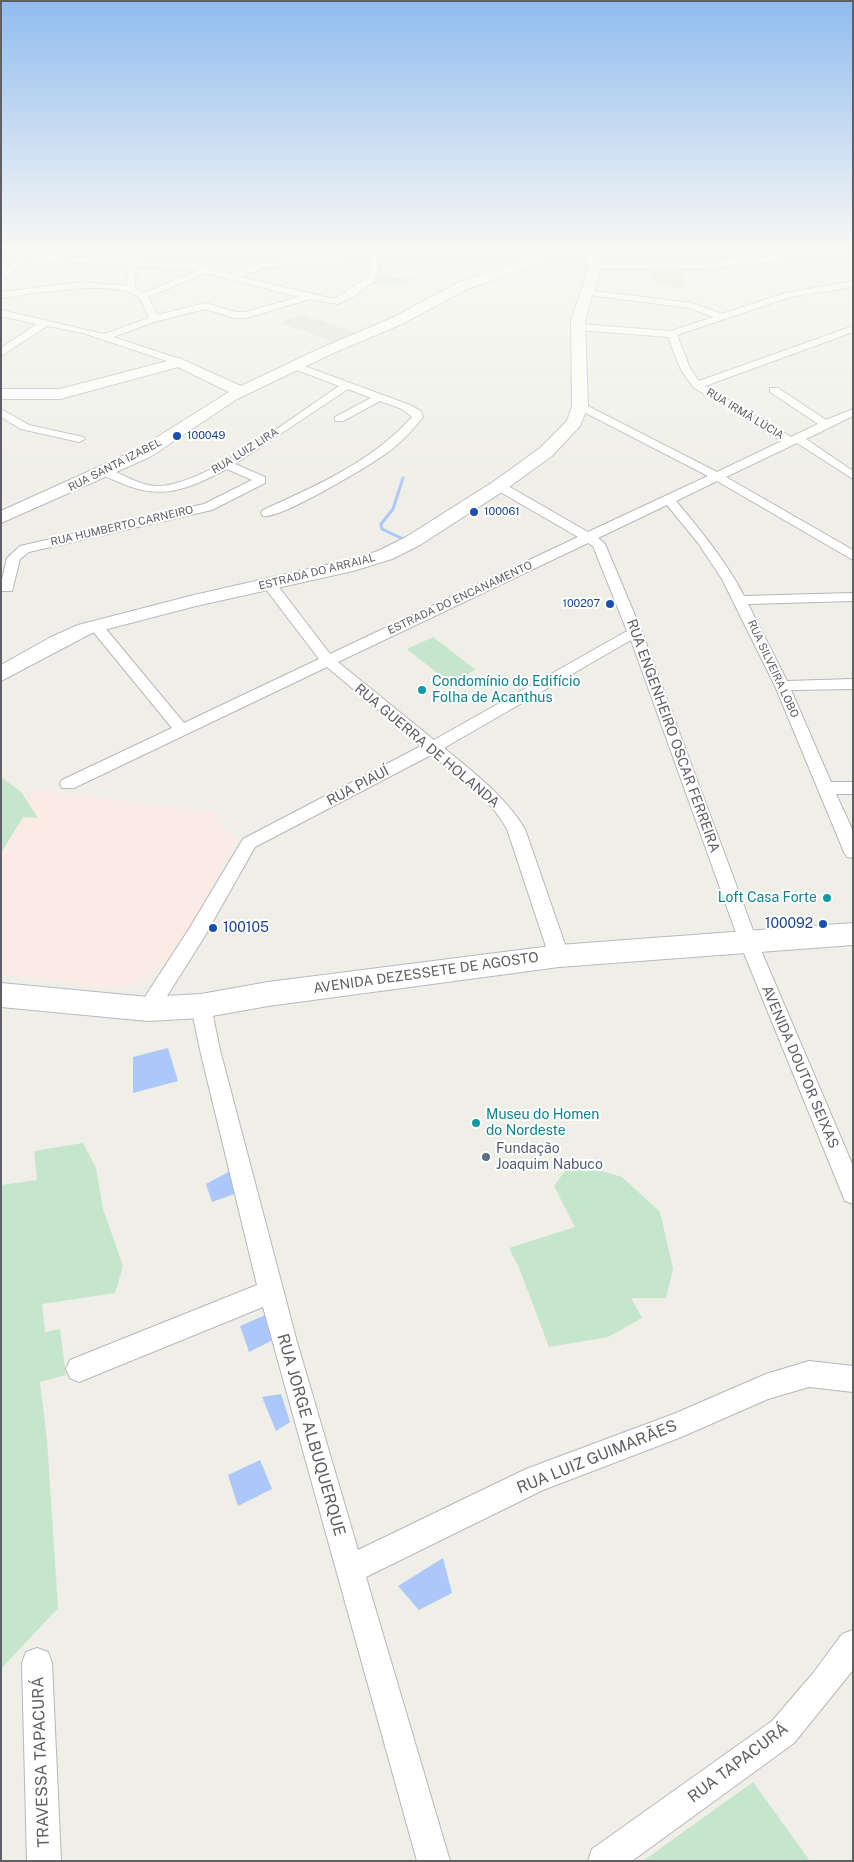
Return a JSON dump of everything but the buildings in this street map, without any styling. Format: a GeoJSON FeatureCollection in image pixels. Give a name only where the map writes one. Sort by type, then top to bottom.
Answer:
{"type":"FeatureCollection","features":[{"type":"Feature","properties":{"kind":"main road","name":"RUA SANTA IZABEL"},"geometry":{"type":"LineString","coordinates":[[1,518],[106,472],[151,449],[241,392],[370,333]]}},
{"type":"Feature","properties":{"kind":"main road","name":"ESTRADA DO ARRAIAL"},"geometry":{"type":"LineString","coordinates":[[1,674],[58,642],[96,626],[194,601],[270,585],[385,554],[413,541],[499,486],[560,439],[574,423],[580,406],[581,384],[578,333]]}},
{"type":"Feature","properties":{"kind":"main road"},"geometry":{"type":"LineString","coordinates":[[1,394],[22,396],[60,394],[179,362],[241,392]]}},
{"type":"Feature","properties":{"kind":"main road","name":"AVENIDA DEZESSETE DE AGOSTO"},"geometry":{"type":"LineString","coordinates":[[1,995],[69,1004],[148,1009],[201,1006],[268,994],[559,956],[853,934]]}},
{"type":"Feature","properties":{"kind":"street"},"geometry":{"type":"LineString","coordinates":[[3,351],[30,333]]}},
{"type":"Feature","properties":{"kind":"street"},"geometry":{"type":"LineString","coordinates":[[89,333],[179,362]]}},
{"type":"Feature","properties":{"kind":"street"},"geometry":{"type":"LineString","coordinates":[[105,337],[116,333]]}},
{"type":"Feature","properties":{"kind":"street"},"geometry":{"type":"LineString","coordinates":[[657,333],[675,333]]}},
{"type":"Feature","properties":{"kind":"street"},"geometry":{"type":"LineString","coordinates":[[697,385],[842,333]]}},
{"type":"Feature","properties":{"kind":"street","name":"RUA IRMÃ LÚCIA"},"geometry":{"type":"LineString","coordinates":[[672,334],[685,368],[697,385],[853,476]]}},
{"type":"Feature","properties":{"kind":"street"},"geometry":{"type":"LineString","coordinates":[[267,513],[310,493],[383,451],[410,428],[418,417],[413,410],[296,366]]}},
{"type":"Feature","properties":{"kind":"street","name":"RUA LUIZ LIRA"},"geometry":{"type":"LineString","coordinates":[[106,472],[149,489],[162,490],[180,486],[226,465],[347,385]]}},
{"type":"Feature","properties":{"kind":"street"},"geometry":{"type":"LineString","coordinates":[[774,390],[826,425]]}},
{"type":"Feature","properties":{"kind":"street"},"geometry":{"type":"LineString","coordinates":[[339,419],[380,397]]}},
{"type":"Feature","properties":{"kind":"street"},"geometry":{"type":"LineString","coordinates":[[580,406],[715,475],[853,556]]}},
{"type":"Feature","properties":{"kind":"street"},"geometry":{"type":"LineString","coordinates":[[1,412],[25,427],[80,439]]}},
{"type":"Feature","properties":{"kind":"street","name":"ESTRADA DO ENCANAMENTO"},"geometry":{"type":"LineString","coordinates":[[68,784],[589,537],[715,475],[853,412]]}},
{"type":"Feature","properties":{"kind":"street","name":"RUA HUMBERTO CARNEIRO"},"geometry":{"type":"LineString","coordinates":[[8,588],[14,558],[25,549],[208,507],[259,483],[261,480],[226,465]]}},
{"type":"Feature","properties":{"kind":"street"},"geometry":{"type":"LineString","coordinates":[[499,486],[589,537]]}},
{"type":"Feature","properties":{"kind":"street","name":"RUA SILVEIRA LOBO"},"geometry":{"type":"LineString","coordinates":[[668,499],[703,541],[729,579],[782,686],[853,852]]}},
{"type":"Feature","properties":{"kind":"street","name":"RUA ENGENHEIRO OSCAR FERREIRA"},"geometry":{"type":"LineString","coordinates":[[589,537],[599,544],[635,632],[748,941]]}},
{"type":"Feature","properties":{"kind":"street","name":"RUA GUERRA DE HOLANDA"},"geometry":{"type":"LineString","coordinates":[[270,585],[328,660],[473,781],[508,815],[516,828],[559,956]]}},
{"type":"Feature","properties":{"kind":"street"},"geometry":{"type":"LineString","coordinates":[[739,600],[853,597]]}},
{"type":"Feature","properties":{"kind":"street"},"geometry":{"type":"LineString","coordinates":[[96,626],[181,729]]}},
{"type":"Feature","properties":{"kind":"street","name":"RUA PIAUÍ"},"geometry":{"type":"LineString","coordinates":[[148,1009],[196,934],[249,843],[431,746],[477,724],[635,632]]}},
{"type":"Feature","properties":{"kind":"street"},"geometry":{"type":"LineString","coordinates":[[782,686],[853,684]]}},
{"type":"Feature","properties":{"kind":"street"},"geometry":{"type":"LineString","coordinates":[[827,788],[853,788]]}},
{"type":"Feature","properties":{"kind":"street","name":"AVENIDA DOUTOR SEIXAS"},"geometry":{"type":"LineString","coordinates":[[748,941],[853,1193]]}},
{"type":"Feature","properties":{"kind":"street","name":"RUA JORGE ALBUQUERQUE"},"geometry":{"type":"LineString","coordinates":[[201,1006],[210,1050],[272,1291],[349,1570],[434,1861]]}},
{"type":"Feature","properties":{"kind":"street"},"geometry":{"type":"LineString","coordinates":[[79,1369],[272,1291]]}},
{"type":"Feature","properties":{"kind":"street","name":"RUA LUIZ GUIMARÃES"},"geometry":{"type":"LineString","coordinates":[[349,1570],[536,1479],[679,1425],[766,1387],[809,1374],[853,1379]]}},
{"type":"Feature","properties":{"kind":"street","name":"RUA TAPACURÁ"},"geometry":{"type":"LineString","coordinates":[[604,1861],[783,1732],[853,1645]]}},
{"type":"Feature","properties":{"kind":"street","name":"TRAVESSA TAPACURÁ"},"geometry":{"type":"LineString","coordinates":[[37,1663],[44,1861]]}},
{"type":"Feature","properties":{"kind":"shaded area"},"geometry":{"type":"Polygon","coordinates":[[[309,333],[356,333],[336,342],[309,333]]]}},
{"type":"Feature","properties":{"kind":"shaded area"},"geometry":{"type":"Polygon","coordinates":[[[36,790],[210,812],[237,840],[191,928],[171,956],[150,976],[132,986],[111,989],[1,974],[1,814],[36,790]]]}},
{"type":"Feature","properties":{"kind":"green space"},"geometry":{"type":"Polygon","coordinates":[[[433,637],[476,670],[450,683],[407,649],[433,637]]]}},
{"type":"Feature","properties":{"kind":"green space"},"geometry":{"type":"Polygon","coordinates":[[[1,777],[21,792],[38,818],[23,817],[1,853],[1,777]]]}},
{"type":"Feature","properties":{"kind":"green space"},"geometry":{"type":"Polygon","coordinates":[[[83,1143],[96,1168],[103,1209],[123,1266],[115,1293],[42,1304],[45,1332],[60,1329],[66,1375],[40,1382],[47,1440],[58,1608],[1,1669],[1,1185],[37,1180],[34,1151],[83,1143]]]}},
{"type":"Feature","properties":{"kind":"green space"},"geometry":{"type":"Polygon","coordinates":[[[568,1167],[598,1170],[622,1177],[660,1212],[673,1269],[666,1298],[631,1298],[642,1318],[608,1337],[549,1347],[520,1270],[509,1248],[575,1227],[554,1186],[568,1167]]]}},
{"type":"Feature","properties":{"kind":"green space"},"geometry":{"type":"Polygon","coordinates":[[[753,1782],[810,1861],[643,1861],[753,1782]]]}},
{"type":"Feature","properties":{"kind":"water"},"geometry":{"type":"Polygon","coordinates":[[[168,1048],[178,1081],[133,1093],[133,1057],[168,1048]]]}},
{"type":"Feature","properties":{"kind":"water"},"geometry":{"type":"Polygon","coordinates":[[[230,1171],[237,1193],[212,1202],[206,1184],[230,1171]]]}},
{"type":"Feature","properties":{"kind":"water"},"geometry":{"type":"Polygon","coordinates":[[[268,1314],[279,1337],[249,1352],[240,1326],[268,1314]]]}},
{"type":"Feature","properties":{"kind":"water"},"geometry":{"type":"Polygon","coordinates":[[[281,1394],[290,1422],[276,1431],[262,1397],[281,1394]]]}},
{"type":"Feature","properties":{"kind":"water"},"geometry":{"type":"Polygon","coordinates":[[[260,1460],[272,1489],[238,1506],[228,1475],[260,1460]]]}},
{"type":"Feature","properties":{"kind":"water"},"geometry":{"type":"Polygon","coordinates":[[[443,1558],[452,1593],[419,1610],[398,1586],[443,1558]]]}},
{"type":"Feature","properties":{"kind":"waterway"},"geometry":{"type":"LineString","coordinates":[[403,478],[393,509],[381,524],[382,529],[405,540]]}},
{"type":"Feature","properties":{"kind":"place","name":"100049"},"geometry":{"type":"Point","coordinates":[177,436]}},
{"type":"Feature","properties":{"kind":"place","name":"100061"},"geometry":{"type":"Point","coordinates":[474,512]}},
{"type":"Feature","properties":{"kind":"place","name":"100207"},"geometry":{"type":"Point","coordinates":[610,604]}},
{"type":"Feature","properties":{"kind":"place","name":"Condomínio do Edifício Folha de Acanthus"},"geometry":{"type":"Point","coordinates":[422,690]}},
{"type":"Feature","properties":{"kind":"place","name":"Loft Casa Forte"},"geometry":{"type":"Point","coordinates":[827,898]}},
{"type":"Feature","properties":{"kind":"place","name":"100092"},"geometry":{"type":"Point","coordinates":[823,924]}},
{"type":"Feature","properties":{"kind":"place","name":"100105"},"geometry":{"type":"Point","coordinates":[213,928]}},
{"type":"Feature","properties":{"kind":"place","name":"Museu do Homen do Nordeste"},"geometry":{"type":"Point","coordinates":[476,1123]}},
{"type":"Feature","properties":{"kind":"place","name":"Fundação Joaquim Nabuco"},"geometry":{"type":"Point","coordinates":[486,1157]}}]}
